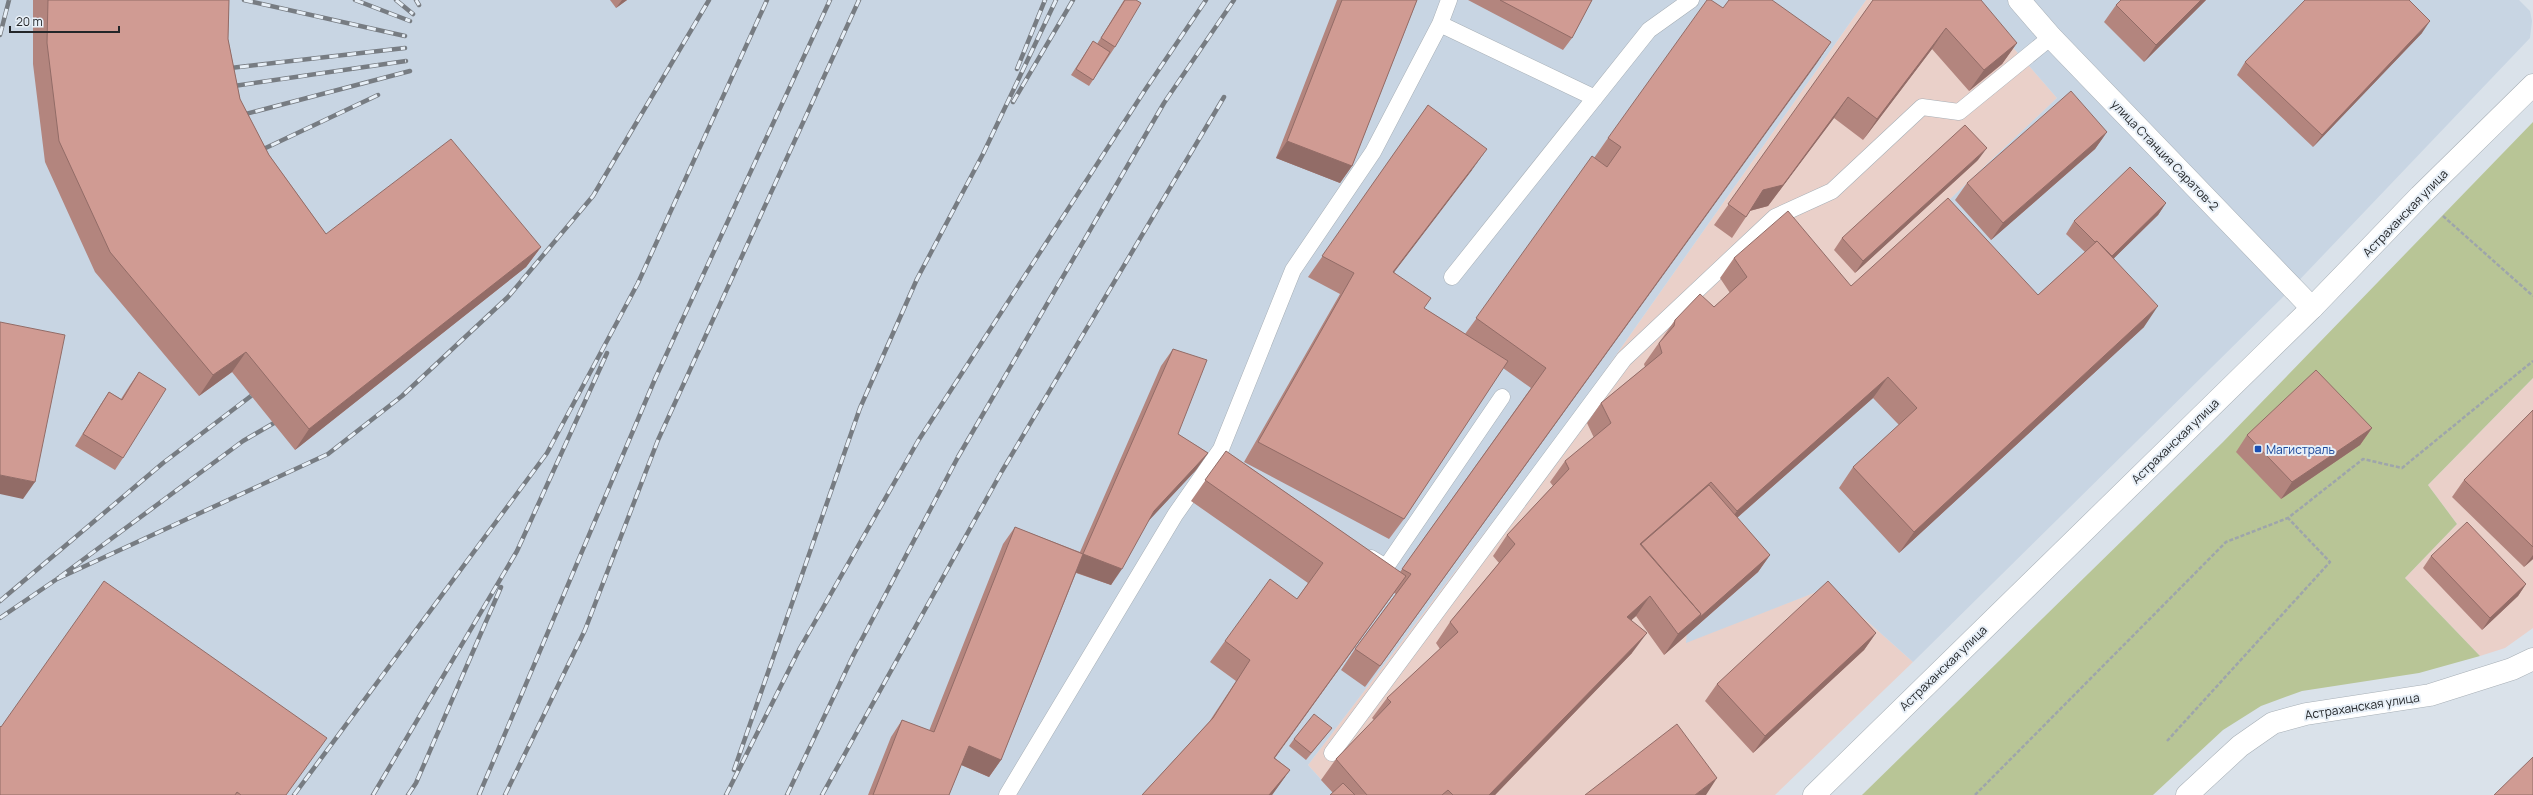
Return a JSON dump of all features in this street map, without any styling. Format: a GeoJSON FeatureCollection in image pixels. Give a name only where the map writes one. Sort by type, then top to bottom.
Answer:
{"type":"FeatureCollection","features":[{"type":"Feature","properties":{"kind":"main road","name":"улица Станция Саратов-2"},"geometry":{"type":"LineString","coordinates":[[2019,0],[2051,38],[2312,308]]}},
{"type":"Feature","properties":{"kind":"main road","name":"Астраханская улица"},"geometry":{"type":"LineString","coordinates":[[1814,795],[2312,308],[2420,196],[2533,85]]}},
{"type":"Feature","properties":{"kind":"main road","name":"Астраханская улица"},"geometry":{"type":"LineString","coordinates":[[2194,793],[2240,746],[2273,723],[2306,714],[2430,695],[2512,669],[2533,659]]}},
{"type":"Feature","properties":{"kind":"lane"},"geometry":{"type":"LineString","coordinates":[[1007,795],[1175,515],[1225,454],[1293,270],[1373,152],[1440,24],[1448,0]]}},
{"type":"Feature","properties":{"kind":"lane"},"geometry":{"type":"LineString","coordinates":[[1452,277],[1649,30],[1691,0]]}},
{"type":"Feature","properties":{"kind":"lane"},"geometry":{"type":"LineString","coordinates":[[1440,24],[1595,98]]}},
{"type":"Feature","properties":{"kind":"lane"},"geometry":{"type":"LineString","coordinates":[[1332,753],[1624,358],[1775,216],[1832,191],[1922,107],[1959,112],[2051,38]]}},
{"type":"Feature","properties":{"kind":"lane"},"geometry":{"type":"LineString","coordinates":[[1360,551],[1386,567],[1502,397]]}},
{"type":"Feature","properties":{"kind":"path"},"geometry":{"type":"LineString","coordinates":[[2420,196],[2533,296]]}},
{"type":"Feature","properties":{"kind":"path"},"geometry":{"type":"LineString","coordinates":[[1975,795],[2226,542],[2288,518],[2363,459],[2402,468],[2533,361]]}},
{"type":"Feature","properties":{"kind":"path"},"geometry":{"type":"LineString","coordinates":[[2167,741],[2330,562],[2288,518]]}},
{"type":"Feature","properties":{"kind":"shaded area"},"geometry":{"type":"Polygon","coordinates":[[[0,0],[1866,0],[1573,416],[1308,765],[1335,795],[0,795],[0,0]]]}},
{"type":"Feature","properties":{"kind":"shaded area"},"geometry":{"type":"Polygon","coordinates":[[[1866,0],[1972,0],[2057,98],[1836,307],[1873,398],[1722,531],[1686,642],[1829,587],[1913,662],[1775,795],[1335,795],[1308,765],[1573,416],[1866,0]]]}},
{"type":"Feature","properties":{"kind":"shaded area"},"geometry":{"type":"Polygon","coordinates":[[[1972,0],[2519,0],[2530,11],[2532,21],[2530,38],[2286,294],[1913,662],[1829,587],[1686,643],[1697,502],[1836,307],[2057,98],[1972,0]]]}},
{"type":"Feature","properties":{"kind":"shaded area"},"geometry":{"type":"Polygon","coordinates":[[[2533,378],[2533,628],[2505,648],[2480,656],[2405,578],[2457,524],[2428,485],[2533,378]]]}},
{"type":"Feature","properties":{"kind":"green space"},"geometry":{"type":"Polygon","coordinates":[[[2533,122],[2533,378],[2428,485],[2457,524],[2405,578],[2480,656],[2419,673],[2302,691],[2261,706],[2223,730],[2153,795],[1862,795],[2223,442],[2533,122]]]}},
{"type":"Feature","properties":{"kind":"building"},"geometry":{"type":"Polygon","coordinates":[[[48,0],[229,0],[228,39],[240,99],[269,155],[326,234],[451,139],[541,247],[309,429],[246,352],[213,375],[110,252],[59,141],[47,43],[48,0]]]}},
{"type":"Feature","properties":{"kind":"building"},"geometry":{"type":"Polygon","coordinates":[[[1125,0],[1136,0],[1141,3],[1115,47],[1101,38],[1125,0]]]}},
{"type":"Feature","properties":{"kind":"building"},"geometry":{"type":"Polygon","coordinates":[[[1342,0],[1417,0],[1352,166],[1287,141],[1342,0]]]}},
{"type":"Feature","properties":{"kind":"building"},"geometry":{"type":"Polygon","coordinates":[[[1500,0],[1592,0],[1572,38],[1500,0]]]}},
{"type":"Feature","properties":{"kind":"building"},"geometry":{"type":"Polygon","coordinates":[[[1707,0],[1711,0],[1723,8],[1729,0],[1772,0],[1831,42],[1380,666],[1355,649],[1411,574],[1402,569],[1546,368],[1476,318],[1592,156],[1607,167],[1621,147],[1608,138],[1707,0]]]}},
{"type":"Feature","properties":{"kind":"building"},"geometry":{"type":"Polygon","coordinates":[[[1873,0],[1981,0],[2017,43],[1984,70],[1946,28],[1877,119],[1848,97],[1783,185],[1763,190],[1746,217],[1728,204],[1873,0]]]}},
{"type":"Feature","properties":{"kind":"building"},"geometry":{"type":"Polygon","coordinates":[[[2121,0],[2201,0],[2156,45],[2116,5],[2121,0]]]}},
{"type":"Feature","properties":{"kind":"building"},"geometry":{"type":"Polygon","coordinates":[[[2305,0],[2409,0],[2430,21],[2322,135],[2245,62],[2305,0]]]}},
{"type":"Feature","properties":{"kind":"building"},"geometry":{"type":"Polygon","coordinates":[[[1093,41],[1110,52],[1093,80],[1076,69],[1093,41]]]}},
{"type":"Feature","properties":{"kind":"building"},"geometry":{"type":"Polygon","coordinates":[[[2071,91],[2107,132],[2003,223],[1967,183],[2071,91]]]}},
{"type":"Feature","properties":{"kind":"building"},"geometry":{"type":"Polygon","coordinates":[[[1428,105],[1487,149],[1393,272],[1431,298],[1424,308],[1508,361],[1404,519],[1258,442],[1354,273],[1322,256],[1428,105]]]}},
{"type":"Feature","properties":{"kind":"building"},"geometry":{"type":"Polygon","coordinates":[[[1965,125],[1987,148],[1863,261],[1842,238],[1965,125]]]}},
{"type":"Feature","properties":{"kind":"building"},"geometry":{"type":"Polygon","coordinates":[[[2130,167],[2166,203],[2112,256],[2097,241],[2095,242],[2074,221],[2130,167]]]}},
{"type":"Feature","properties":{"kind":"building"},"geometry":{"type":"Polygon","coordinates":[[[1948,198],[2038,295],[2097,241],[2158,306],[1914,532],[1853,467],[1917,408],[1888,377],[1737,511],[1711,482],[1640,544],[1701,614],[1678,634],[1650,596],[1627,617],[1647,633],[1489,795],[1453,795],[1448,790],[1442,795],[1367,795],[1336,759],[1391,702],[1387,698],[1458,632],[1450,622],[1515,544],[1507,535],[1569,469],[1565,461],[1611,423],[1601,403],[1662,353],[1659,343],[1674,326],[1675,320],[1700,294],[1714,307],[1747,277],[1734,258],[1788,211],[1851,286],[1948,198]]]}},
{"type":"Feature","properties":{"kind":"building"},"geometry":{"type":"Polygon","coordinates":[[[0,322],[65,335],[35,482],[0,475],[0,322]]]}},
{"type":"Feature","properties":{"kind":"building"},"geometry":{"type":"Polygon","coordinates":[[[1173,349],[1207,360],[1178,434],[1208,453],[1154,511],[1122,569],[1083,554],[1173,349]]]}},
{"type":"Feature","properties":{"kind":"building"},"geometry":{"type":"Polygon","coordinates":[[[2316,370],[2372,428],[2292,482],[2247,435],[2316,370]]]}},
{"type":"Feature","properties":{"kind":"building"},"geometry":{"type":"Polygon","coordinates":[[[139,372],[166,389],[123,458],[83,434],[109,392],[122,400],[139,372]]]}},
{"type":"Feature","properties":{"kind":"building"},"geometry":{"type":"Polygon","coordinates":[[[2533,410],[2533,547],[2464,480],[2533,410]]]}},
{"type":"Feature","properties":{"kind":"building"},"geometry":{"type":"Polygon","coordinates":[[[1226,451],[1406,576],[1274,758],[1290,770],[1269,795],[1142,795],[1213,718],[1250,660],[1225,641],[1270,579],[1297,599],[1323,563],[1205,480],[1226,451]]]}},
{"type":"Feature","properties":{"kind":"building"},"geometry":{"type":"Polygon","coordinates":[[[1709,485],[1770,555],[1699,618],[1701,614],[1641,544],[1709,485]]]}},
{"type":"Feature","properties":{"kind":"building"},"geometry":{"type":"Polygon","coordinates":[[[2467,522],[2526,584],[2490,618],[2431,556],[2467,522]]]}},
{"type":"Feature","properties":{"kind":"building"},"geometry":{"type":"Polygon","coordinates":[[[1015,527],[1083,554],[1001,760],[969,746],[949,795],[873,795],[902,720],[934,732],[1015,527]]]}},
{"type":"Feature","properties":{"kind":"building"},"geometry":{"type":"Polygon","coordinates":[[[104,581],[327,738],[286,795],[241,795],[237,792],[235,795],[0,795],[0,726],[1,727],[104,581]]]}},
{"type":"Feature","properties":{"kind":"building"},"geometry":{"type":"Polygon","coordinates":[[[1828,581],[1876,633],[1765,736],[1717,684],[1828,581]]]}},
{"type":"Feature","properties":{"kind":"building"},"geometry":{"type":"Polygon","coordinates":[[[1314,714],[1332,728],[1311,753],[1294,739],[1314,714]]]}},
{"type":"Feature","properties":{"kind":"building"},"geometry":{"type":"Polygon","coordinates":[[[1677,724],[1717,778],[1695,795],[1585,795],[1677,724]]]}},
{"type":"Feature","properties":{"kind":"building"},"geometry":{"type":"Polygon","coordinates":[[[2533,757],[2533,795],[2494,795],[2533,757]]]}},
{"type":"Feature","properties":{"kind":"building"},"geometry":{"type":"Polygon","coordinates":[[[1343,783],[1355,795],[1330,795],[1343,783]]]}},
{"type":"Feature","properties":{"kind":"railway"},"geometry":{"type":"LineString","coordinates":[[0,35],[9,0]]}},
{"type":"Feature","properties":{"kind":"railway"},"geometry":{"type":"LineString","coordinates":[[244,0],[405,36]]}},
{"type":"Feature","properties":{"kind":"railway"},"geometry":{"type":"LineString","coordinates":[[355,0],[410,21]]}},
{"type":"Feature","properties":{"kind":"railway"},"geometry":{"type":"LineString","coordinates":[[396,0],[413,14]]}},
{"type":"Feature","properties":{"kind":"railway"},"geometry":{"type":"LineString","coordinates":[[416,0],[419,5]]}},
{"type":"Feature","properties":{"kind":"railway"},"geometry":{"type":"LineString","coordinates":[[57,579],[328,454],[402,396],[508,297],[593,196],[709,0]]}},
{"type":"Feature","properties":{"kind":"railway"},"geometry":{"type":"LineString","coordinates":[[294,795],[547,453],[638,283],[767,0]]}},
{"type":"Feature","properties":{"kind":"railway"},"geometry":{"type":"LineString","coordinates":[[479,795],[655,379],[830,0]]}},
{"type":"Feature","properties":{"kind":"railway"},"geometry":{"type":"LineString","coordinates":[[505,795],[585,630],[658,440],[859,0]]}},
{"type":"Feature","properties":{"kind":"railway"},"geometry":{"type":"LineString","coordinates":[[1017,69],[1045,0]]}},
{"type":"Feature","properties":{"kind":"railway"},"geometry":{"type":"LineString","coordinates":[[734,770],[860,408],[917,279],[983,154],[1056,0]]}},
{"type":"Feature","properties":{"kind":"railway"},"geometry":{"type":"LineString","coordinates":[[1013,102],[1073,0]]}},
{"type":"Feature","properties":{"kind":"railway"},"geometry":{"type":"LineString","coordinates":[[726,795],[800,648],[918,441],[1145,90],[1206,0]]}},
{"type":"Feature","properties":{"kind":"railway"},"geometry":{"type":"LineString","coordinates":[[787,795],[853,656],[958,457],[1164,103],[1234,0]]}},
{"type":"Feature","properties":{"kind":"railway"},"geometry":{"type":"LineString","coordinates":[[222,69],[405,48]]}},
{"type":"Feature","properties":{"kind":"railway"},"geometry":{"type":"LineString","coordinates":[[227,87],[406,61]]}},
{"type":"Feature","properties":{"kind":"railway"},"geometry":{"type":"LineString","coordinates":[[238,116],[410,71]]}},
{"type":"Feature","properties":{"kind":"railway"},"geometry":{"type":"LineString","coordinates":[[255,153],[378,95]]}},
{"type":"Feature","properties":{"kind":"railway"},"geometry":{"type":"LineString","coordinates":[[822,795],[1002,471],[1224,97]]}},
{"type":"Feature","properties":{"kind":"railway"},"geometry":{"type":"LineString","coordinates":[[373,795],[517,551],[607,353]]}},
{"type":"Feature","properties":{"kind":"railway"},"geometry":{"type":"LineString","coordinates":[[0,601],[163,463],[251,396]]}},
{"type":"Feature","properties":{"kind":"railway"},"geometry":{"type":"LineString","coordinates":[[0,618],[57,579],[243,441],[274,423]]}},
{"type":"Feature","properties":{"kind":"railway"},"geometry":{"type":"LineString","coordinates":[[408,795],[416,783],[501,587]]}},
{"type":"Feature","properties":{"kind":"place","name":"Магистраль"},"geometry":{"type":"Point","coordinates":[2258,449]}}]}
